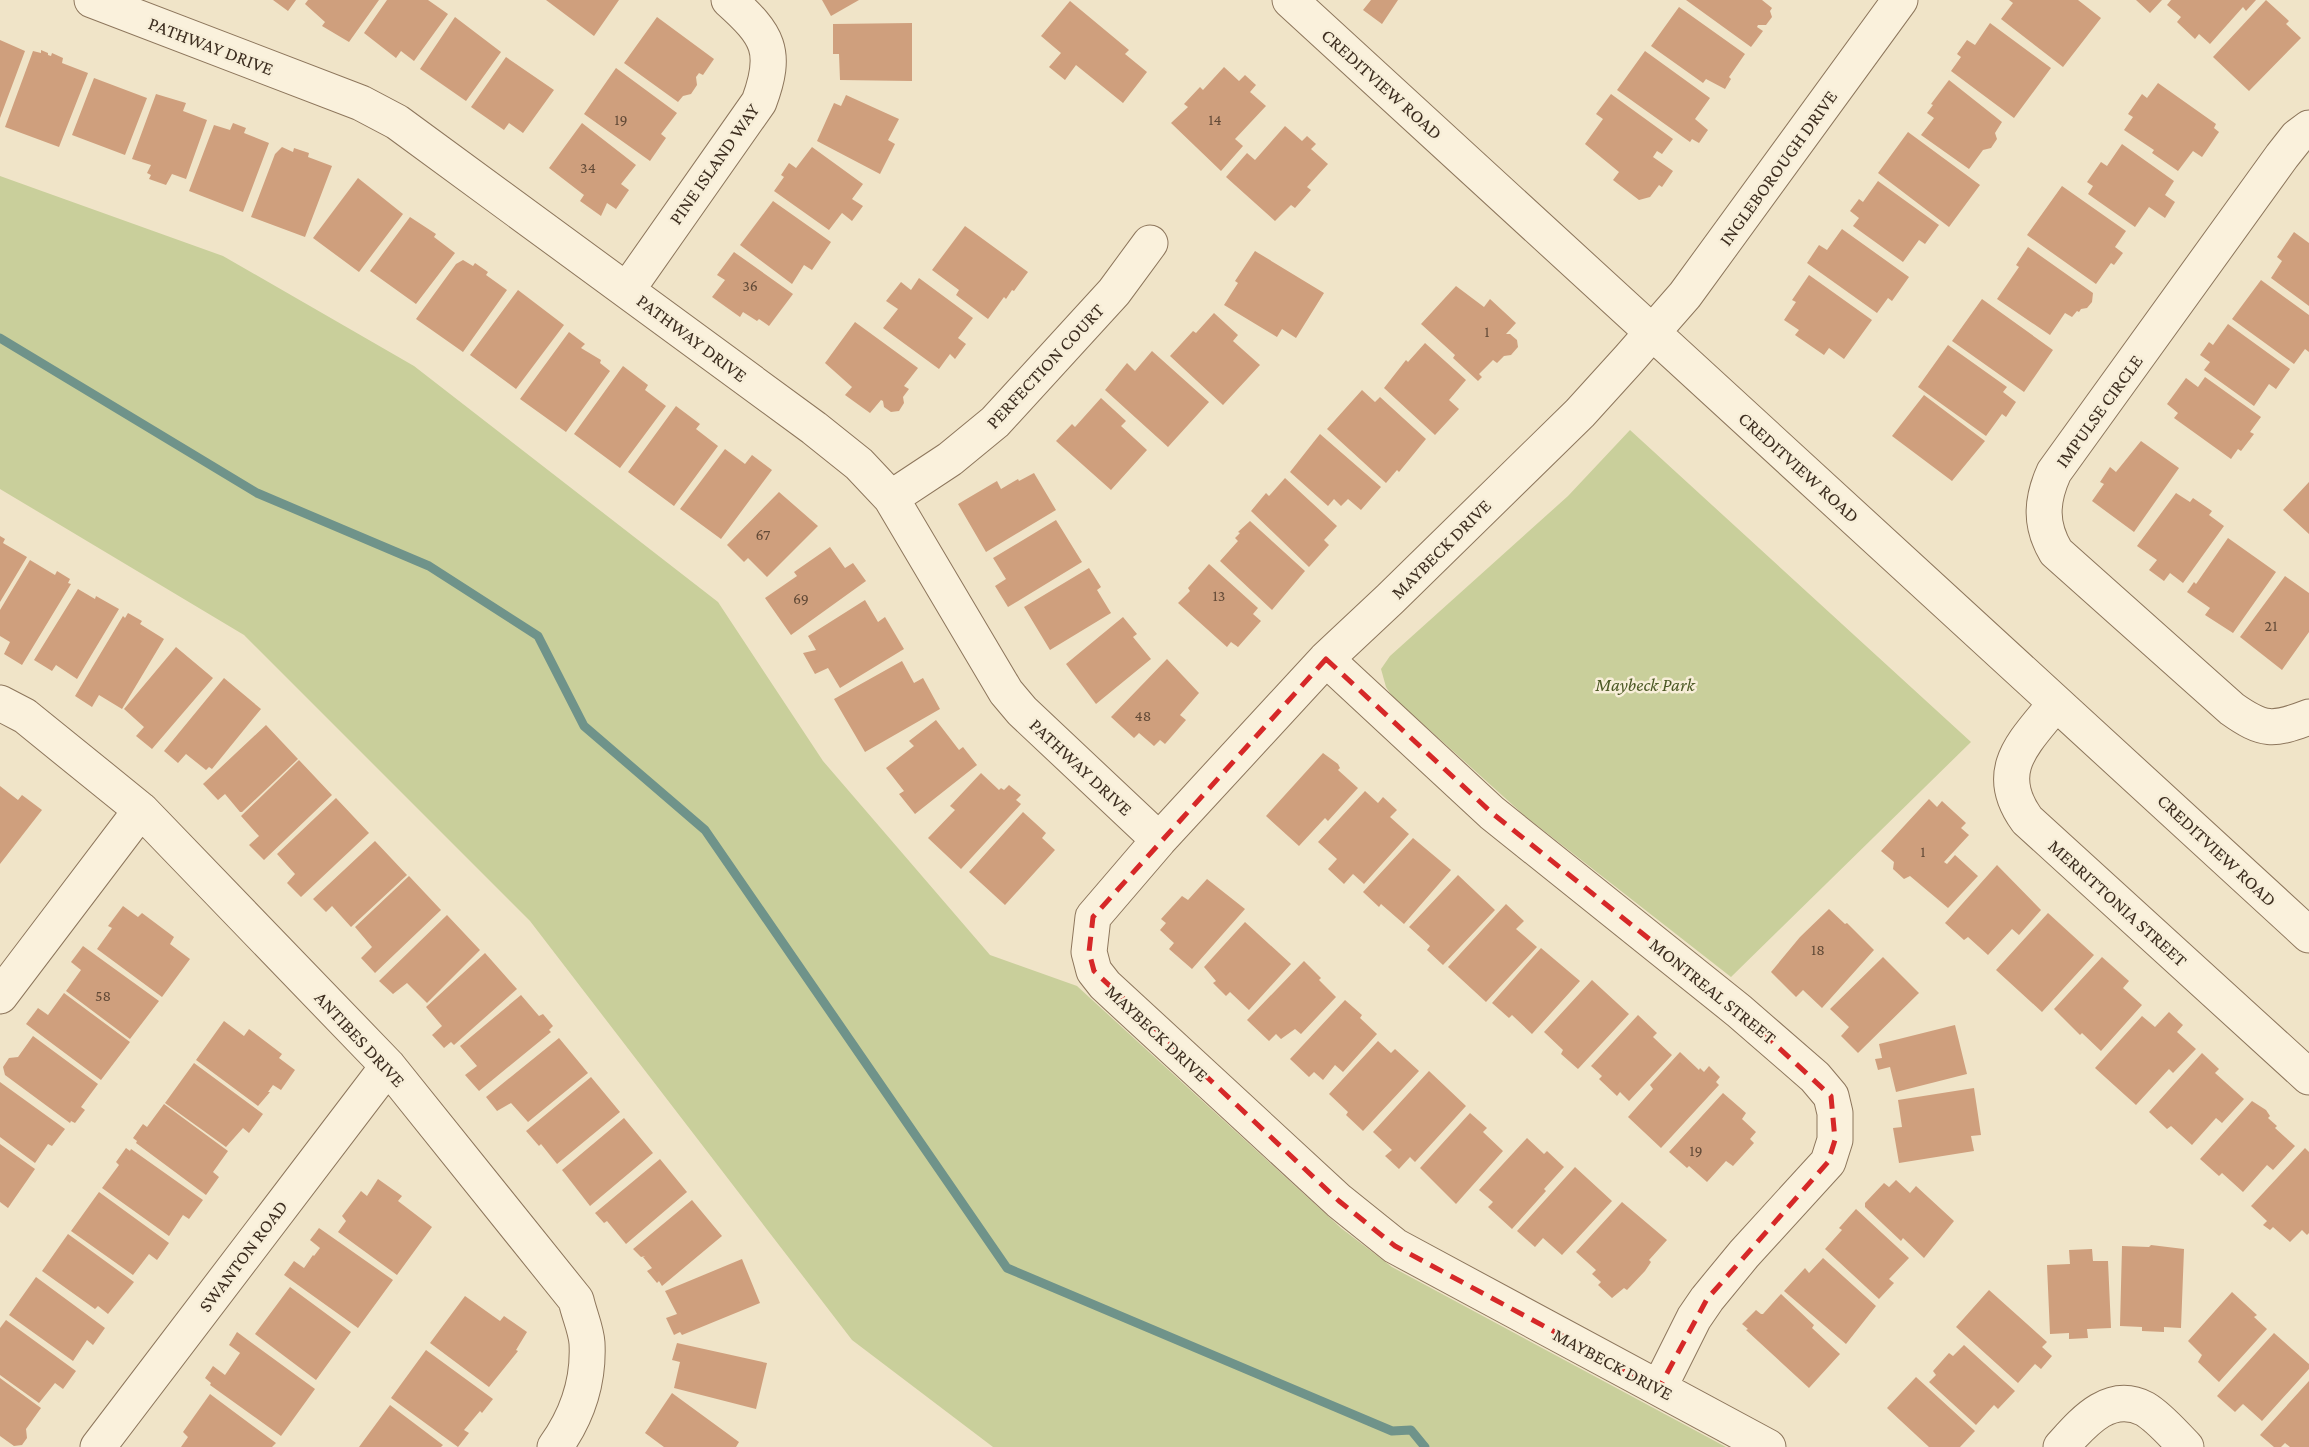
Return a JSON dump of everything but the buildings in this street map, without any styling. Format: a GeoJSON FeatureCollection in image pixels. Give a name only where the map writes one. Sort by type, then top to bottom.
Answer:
{"type":"FeatureCollection","features":[{"type":"Feature","properties":{"kind":"street","name":"PATHWAY DRIVE"},"geometry":{"type":"LineString","coordinates":[[92,0],[361,103],[397,122],[814,428],[859,464],[891,498],[1006,692],[1022,711],[1159,840]]}},
{"type":"Feature","properties":{"kind":"street","name":"PINE ISLAND WAY"},"geometry":{"type":"LineString","coordinates":[[627,290],[759,102],[770,59],[762,35],[754,23],[729,0]]}},
{"type":"Feature","properties":{"kind":"street","name":"CREDITVIEW ROAD"},"geometry":{"type":"LineString","coordinates":[[1290,0],[2309,934]]}},
{"type":"Feature","properties":{"kind":"street","name":"INGLEBOROUGH DRIVE"},"geometry":{"type":"LineString","coordinates":[[1651,332],[1685,295],[1900,0]]}},
{"type":"Feature","properties":{"kind":"street","name":"IMPULSE CIRCLE"},"geometry":{"type":"LineString","coordinates":[[2309,128],[2297,137],[2282,156],[2054,472],[2047,487],[2043,520],[2048,538],[2056,552],[2232,709],[2254,724],[2273,727],[2309,717]]}},
{"type":"Feature","properties":{"kind":"street","name":"PERFECTION COURT"},"geometry":{"type":"LineString","coordinates":[[891,498],[950,459],[995,422],[1114,292],[1150,243]]}},
{"type":"Feature","properties":{"kind":"street","name":"MAYBECK DRIVE"},"geometry":{"type":"LineString","coordinates":[[1651,332],[1580,413],[1326,659],[1159,840],[1093,916],[1089,952],[1094,971],[1105,985],[1339,1201],[1395,1246],[1768,1447]]}},
{"type":"Feature","properties":{"kind":"street","name":"MONTREAL STREET"},"geometry":{"type":"LineString","coordinates":[[1326,659],[1492,813],[1739,1011],[1815,1077],[1831,1096],[1835,1113],[1835,1140],[1828,1162],[1707,1299],[1694,1318],[1659,1388]]}},
{"type":"Feature","properties":{"kind":"street","name":"ANTIBES DRIVE"},"geometry":{"type":"LineString","coordinates":[[0,703],[25,716],[141,810],[388,1066],[576,1300],[587,1341],[585,1385],[571,1425],[555,1447]]}},
{"type":"Feature","properties":{"kind":"street","name":"MERRITTONIA STREET"},"geometry":{"type":"LineString","coordinates":[[2056,703],[2013,759],[2011,783],[2020,810],[2027,820],[2309,1077]]}},
{"type":"Feature","properties":{"kind":"street"},"geometry":{"type":"LineString","coordinates":[[0,996],[141,810]]}},
{"type":"Feature","properties":{"kind":"street","name":"SWANTON ROAD"},"geometry":{"type":"LineString","coordinates":[[98,1447],[388,1066]]}},
{"type":"Feature","properties":{"kind":"street"},"geometry":{"type":"LineString","coordinates":[[2061,1447],[2092,1415],[2109,1405],[2120,1404],[2147,1410],[2186,1447]]}},
{"type":"Feature","properties":{"kind":"highlighted area"},"geometry":{"type":"Polygon","coordinates":[[[1326,659],[1492,813],[1739,1011],[1831,1096],[1835,1140],[1828,1162],[1707,1299],[1659,1388],[1395,1246],[1339,1201],[1094,971],[1089,952],[1093,917],[1326,659]]]}},
{"type":"Feature","properties":{"kind":"green space"},"geometry":{"type":"Polygon","coordinates":[[[0,176],[223,256],[414,366],[718,602],[823,761],[990,955],[1077,986],[1341,1228],[1392,1267],[1726,1447],[993,1447],[852,1340],[530,921],[244,635],[0,489],[0,176]]]}},
{"type":"Feature","properties":{"kind":"green space","name":"Maybeck Park"},"geometry":{"type":"Polygon","coordinates":[[[1630,430],[1971,742],[1731,977],[1525,816],[1392,696],[1386,687],[1381,669],[1390,656],[1568,496],[1630,430]]]}},
{"type":"Feature","properties":{"kind":"waterway"},"geometry":{"type":"LineString","coordinates":[[0,338],[257,493],[429,566],[538,636],[584,726],[705,830],[1007,1268],[1392,1431],[1411,1430],[1425,1447]]}}]}
